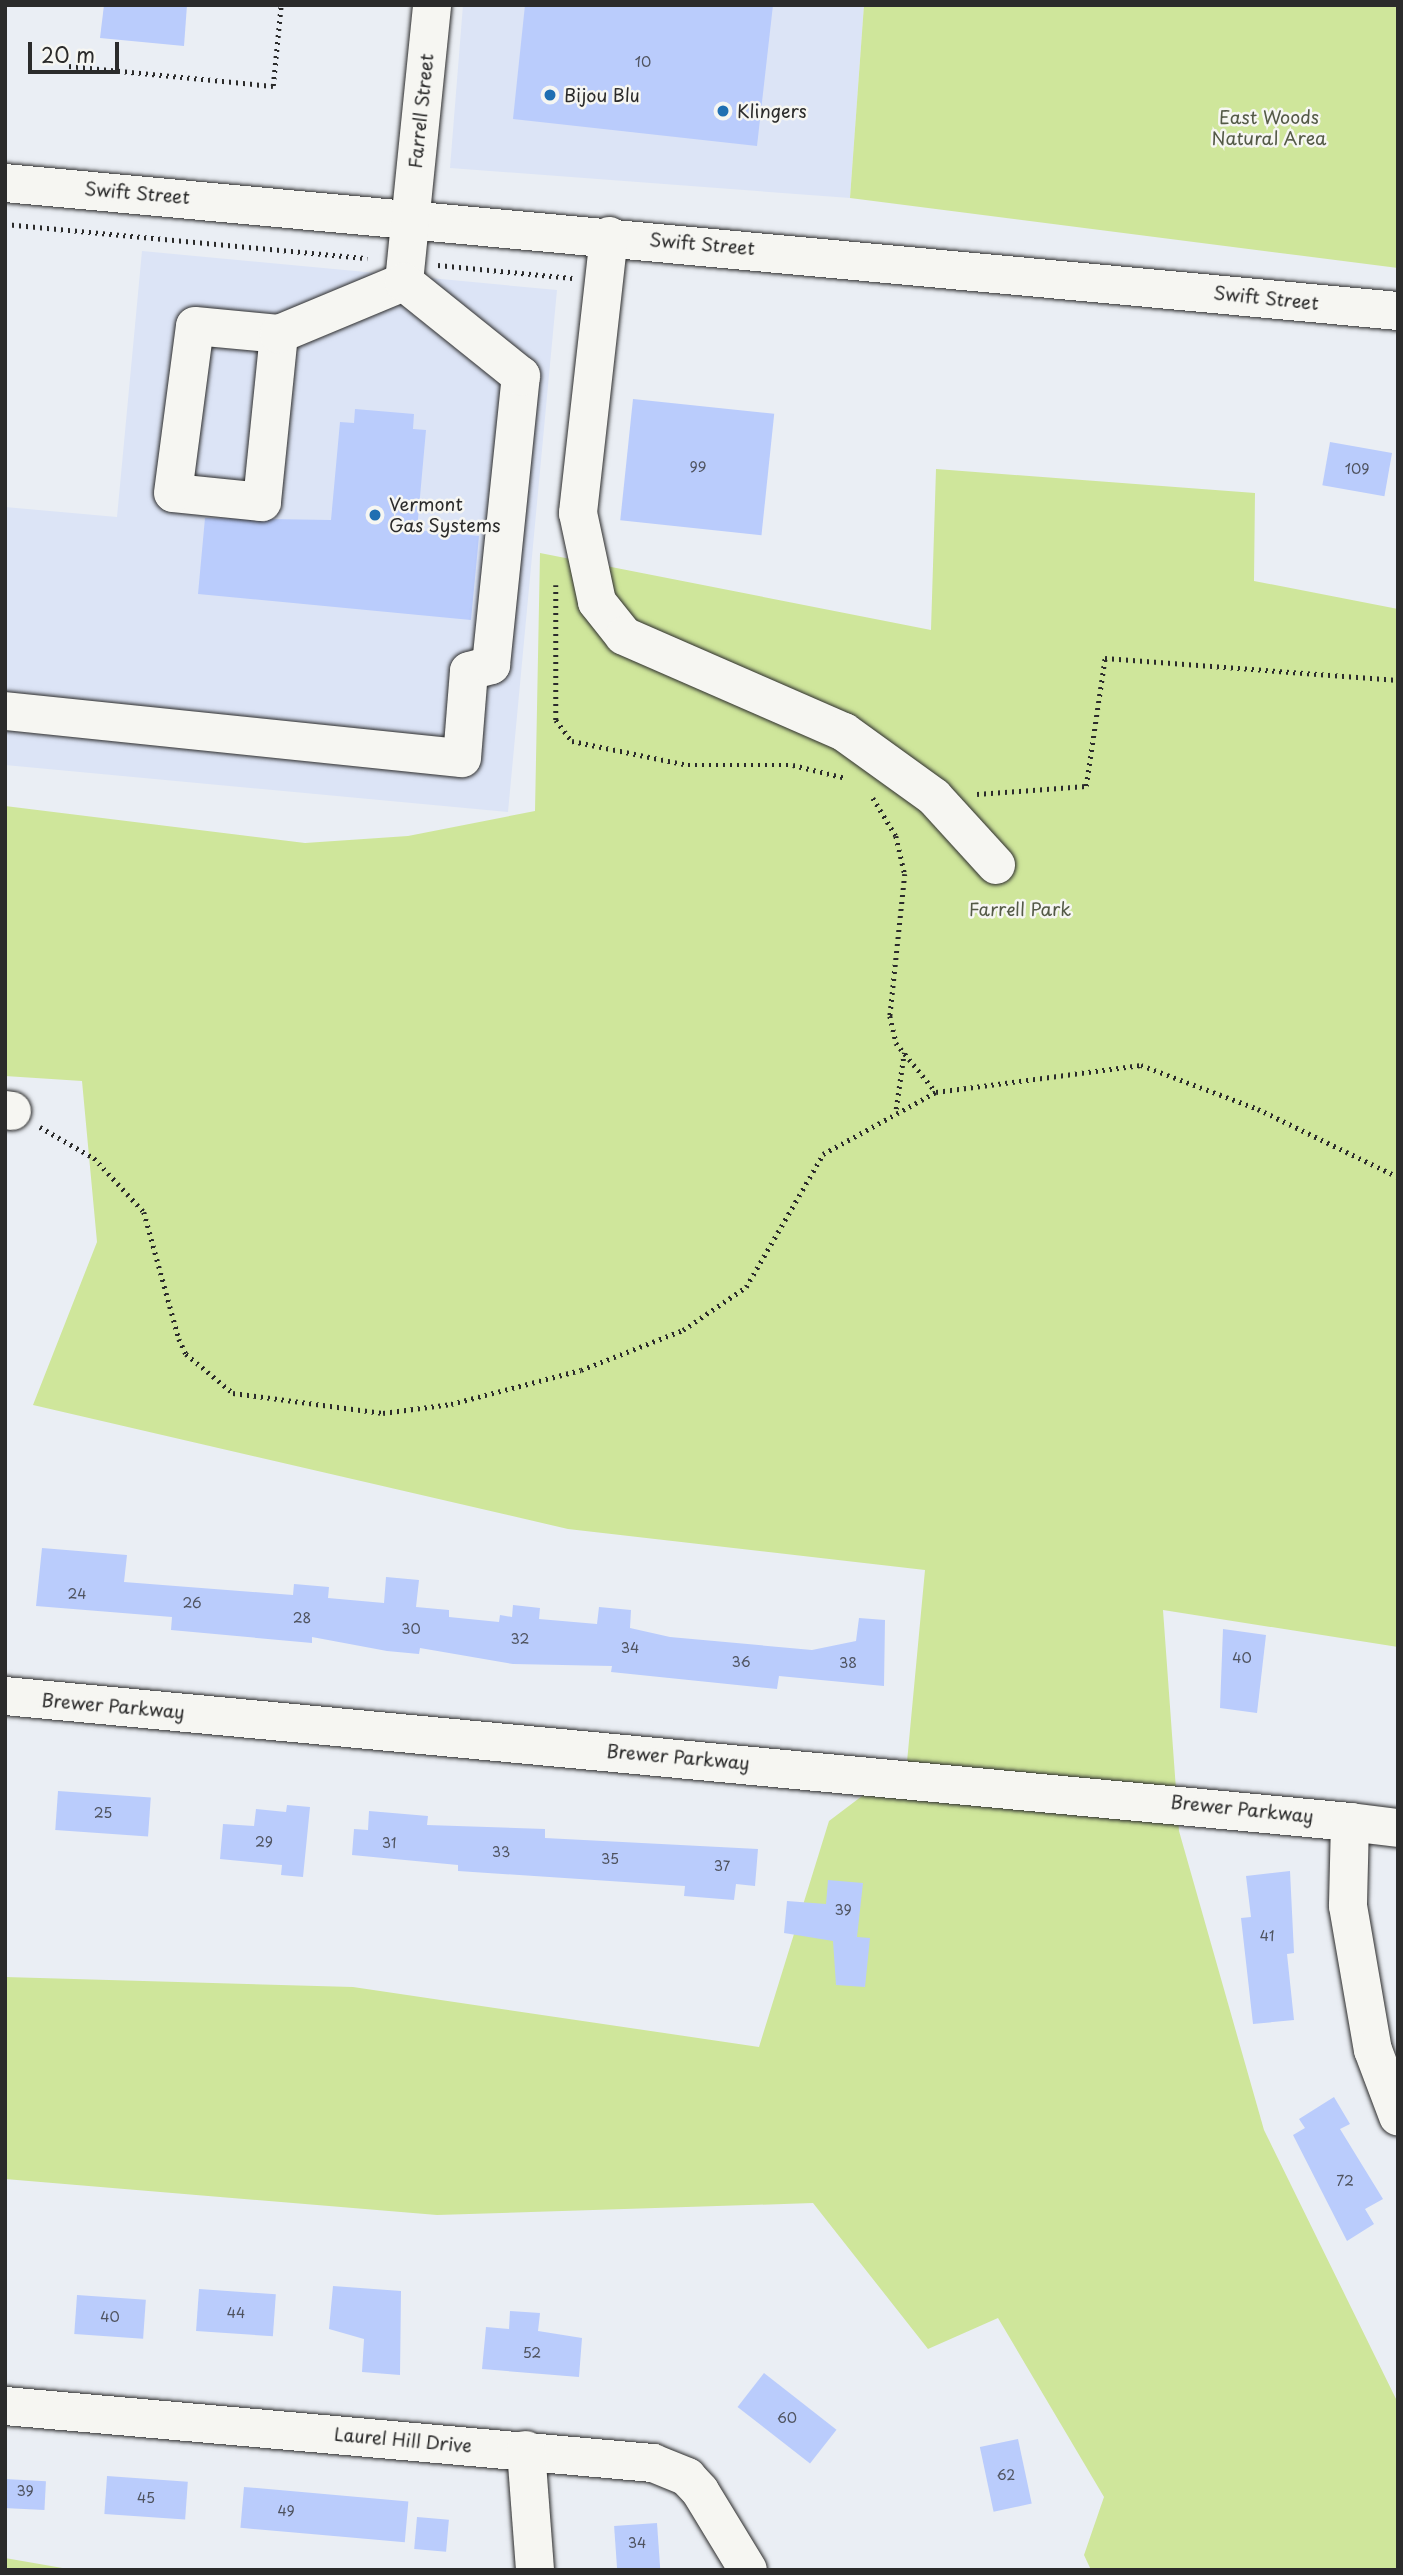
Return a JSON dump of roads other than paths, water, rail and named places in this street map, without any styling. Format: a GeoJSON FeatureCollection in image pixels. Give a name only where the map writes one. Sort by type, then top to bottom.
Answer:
{"type":"FeatureCollection","features":[{"type":"Feature","properties":{"kind":"street","name":"Farrell Street"},"geometry":{"type":"LineString","coordinates":[[405,272],[432,5]]}},
{"type":"Feature","properties":{"kind":"street","name":"Swift Street"},"geometry":{"type":"LineString","coordinates":[[5,183],[411,216],[1398,311]]}},
{"type":"Feature","properties":{"kind":"street"},"geometry":{"type":"LineString","coordinates":[[609,236],[578,513],[597,603],[624,636],[844,732],[934,797],[996,865]]}},
{"type":"Feature","properties":{"kind":"street"},"geometry":{"type":"LineString","coordinates":[[5,712],[462,758],[469,671],[491,665],[521,376],[405,272],[279,334],[195,326],[173,493],[262,502],[279,334]]}},
{"type":"Feature","properties":{"kind":"street","name":"Brewer Parkway"},"geometry":{"type":"LineString","coordinates":[[5,1696],[1398,1828]]}},
{"type":"Feature","properties":{"kind":"street"},"geometry":{"type":"LineString","coordinates":[[1350,1822],[1348,1906],[1358,1979],[1373,2050],[1398,2116]]}},
{"type":"Feature","properties":{"kind":"street","name":"Laurel Hill Drive"},"geometry":{"type":"LineString","coordinates":[[5,2406],[526,2450],[673,2469],[700,2491],[748,2570]]}},
{"type":"Feature","properties":{"kind":"street"},"geometry":{"type":"LineString","coordinates":[[526,2450],[535,2570]]}},
{"type":"Feature","properties":{"kind":"place","name":"Bijou Blu"},"geometry":{"type":"Point","coordinates":[550,95]}},
{"type":"Feature","properties":{"kind":"place","name":"Klingers"},"geometry":{"type":"Point","coordinates":[723,111]}},
{"type":"Feature","properties":{"kind":"place","name":"Vermont Gas Systems"},"geometry":{"type":"Point","coordinates":[375,515]}},
{"type":"Feature","properties":{"kind":"park label","name":"East Woods Natural Area"},"geometry":{"type":"Point","coordinates":[1269,128]}},
{"type":"Feature","properties":{"kind":"park label","name":"Farrell Park"},"geometry":{"type":"Point","coordinates":[1020,909]}}]}
